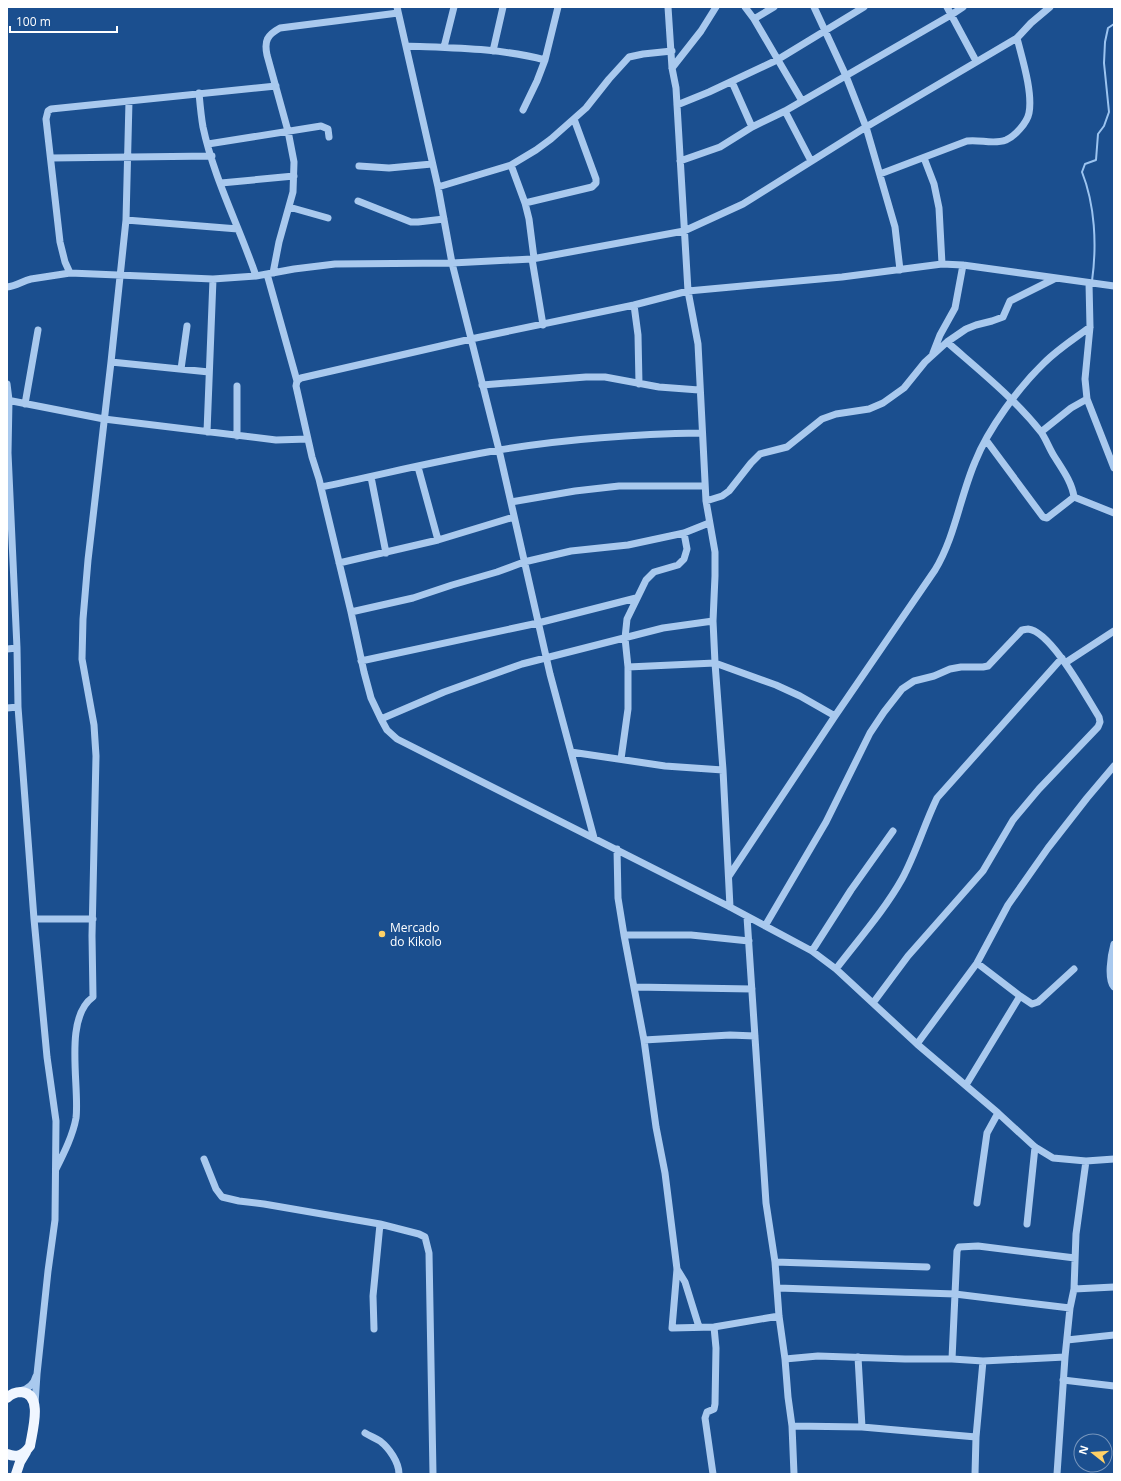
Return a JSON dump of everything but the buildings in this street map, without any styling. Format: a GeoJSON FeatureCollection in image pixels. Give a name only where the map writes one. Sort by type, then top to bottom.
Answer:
{"type":"FeatureCollection","features":[{"type":"Feature","properties":{"kind":"main road"},"geometry":{"type":"LineString","coordinates":[[7,1391],[24,1392],[32,1398],[35,1408],[30,1446],[20,1462],[16,1474]]}},
{"type":"Feature","properties":{"kind":"main road"},"geometry":{"type":"LineString","coordinates":[[7,1398],[13,1393],[18,1392]]}},
{"type":"Feature","properties":{"kind":"main road"},"geometry":{"type":"LineString","coordinates":[[7,1454],[18,1456],[27,1450]]}},
{"type":"Feature","properties":{"kind":"street"},"geometry":{"type":"LineString","coordinates":[[444,47],[454,7]]}},
{"type":"Feature","properties":{"kind":"street"},"geometry":{"type":"LineString","coordinates":[[493,51],[502,7]]}},
{"type":"Feature","properties":{"kind":"street"},"geometry":{"type":"LineString","coordinates":[[523,110],[545,60],[558,7]]}},
{"type":"Feature","properties":{"kind":"street"},"geometry":{"type":"LineString","coordinates":[[668,7],[672,68],[676,88],[688,291],[698,344],[701,433],[706,501],[715,552],[713,621],[724,770],[730,907]]}},
{"type":"Feature","properties":{"kind":"street"},"geometry":{"type":"LineString","coordinates":[[672,68],[701,31],[716,7]]}},
{"type":"Feature","properties":{"kind":"street"},"geometry":{"type":"LineString","coordinates":[[745,7],[754,19],[802,101]]}},
{"type":"Feature","properties":{"kind":"street"},"geometry":{"type":"LineString","coordinates":[[754,19],[774,7]]}},
{"type":"Feature","properties":{"kind":"street"},"geometry":{"type":"LineString","coordinates":[[814,7],[826,30],[846,76],[866,127],[895,227],[900,270]]}},
{"type":"Feature","properties":{"kind":"street"},"geometry":{"type":"LineString","coordinates":[[677,105],[732,82],[777,60],[864,7]]}},
{"type":"Feature","properties":{"kind":"street"},"geometry":{"type":"LineString","coordinates":[[947,7],[976,62]]}},
{"type":"Feature","properties":{"kind":"street"},"geometry":{"type":"LineString","coordinates":[[680,161],[720,147],[846,76],[963,7]]}},
{"type":"Feature","properties":{"kind":"street"},"geometry":{"type":"LineString","coordinates":[[7,286],[19,285],[26,280],[70,273],[213,279],[256,276],[335,264],[452,263],[533,258],[684,230],[744,204],[866,127],[1017,38],[1050,7]]}},
{"type":"Feature","properties":{"kind":"street"},"geometry":{"type":"LineString","coordinates":[[594,838],[546,658],[499,450],[452,263],[438,187],[398,10],[280,28],[271,32],[265,46],[288,131],[294,162],[294,176],[293,192],[270,273],[297,381],[296,386],[308,439],[351,612],[361,661],[371,698],[387,730],[397,740],[594,838],[617,849],[812,951],[836,969],[917,1044],[998,1113],[1035,1147],[1053,1158],[1086,1162],[1114,1159]]}},
{"type":"Feature","properties":{"kind":"street"},"geometry":{"type":"LineString","coordinates":[[880,174],[967,141],[975,140],[990,142],[1005,140],[1014,135],[1029,114],[1030,98],[1017,38]]}},
{"type":"Feature","properties":{"kind":"street"},"geometry":{"type":"LineString","coordinates":[[406,46],[493,51],[545,60]]}},
{"type":"Feature","properties":{"kind":"street"},"geometry":{"type":"LineString","coordinates":[[438,187],[511,165],[536,150],[574,119],[586,108],[629,57],[672,51]]}},
{"type":"Feature","properties":{"kind":"street"},"geometry":{"type":"LineString","coordinates":[[732,82],[752,128]]}},
{"type":"Feature","properties":{"kind":"street"},"geometry":{"type":"LineString","coordinates":[[70,273],[65,262],[60,242],[46,119],[48,111],[51,109],[276,86]]}},
{"type":"Feature","properties":{"kind":"street"},"geometry":{"type":"LineString","coordinates":[[199,93],[203,127],[208,144],[256,276]]}},
{"type":"Feature","properties":{"kind":"street"},"geometry":{"type":"LineString","coordinates":[[56,1169],[67,1146],[76,1116],[74,1052],[80,1016],[86,1002],[93,997],[96,756],[94,724],[82,660],[83,618],[88,560],[126,220],[129,101]]}},
{"type":"Feature","properties":{"kind":"street"},"geometry":{"type":"LineString","coordinates":[[785,111],[811,161]]}},
{"type":"Feature","properties":{"kind":"street"},"geometry":{"type":"LineString","coordinates":[[525,203],[592,187],[596,183],[574,119]]}},
{"type":"Feature","properties":{"kind":"street"},"geometry":{"type":"LineString","coordinates":[[208,144],[321,126],[328,129],[329,137]]}},
{"type":"Feature","properties":{"kind":"street"},"geometry":{"type":"LineString","coordinates":[[51,158],[212,156]]}},
{"type":"Feature","properties":{"kind":"street"},"geometry":{"type":"LineString","coordinates":[[924,158],[934,184],[939,208],[942,264]]}},
{"type":"Feature","properties":{"kind":"street"},"geometry":{"type":"LineString","coordinates":[[358,166],[389,168],[432,164]]}},
{"type":"Feature","properties":{"kind":"street"},"geometry":{"type":"LineString","coordinates":[[511,165],[525,203],[529,219],[543,325]]}},
{"type":"Feature","properties":{"kind":"street"},"geometry":{"type":"LineString","coordinates":[[221,183],[294,176]]}},
{"type":"Feature","properties":{"kind":"street"},"geometry":{"type":"LineString","coordinates":[[358,201],[411,222],[444,219]]}},
{"type":"Feature","properties":{"kind":"street"},"geometry":{"type":"LineString","coordinates":[[289,207],[328,218]]}},
{"type":"Feature","properties":{"kind":"street"},"geometry":{"type":"LineString","coordinates":[[126,220],[238,229]]}},
{"type":"Feature","properties":{"kind":"street"},"geometry":{"type":"LineString","coordinates":[[297,381],[301,378],[471,339],[634,305],[688,291],[770,284],[942,264],[963,265],[1054,279],[1114,286]]}},
{"type":"Feature","properties":{"kind":"street"},"geometry":{"type":"LineString","coordinates":[[932,355],[940,335],[955,308],[963,265]]}},
{"type":"Feature","properties":{"kind":"street"},"geometry":{"type":"LineString","coordinates":[[207,432],[213,279]]}},
{"type":"Feature","properties":{"kind":"street"},"geometry":{"type":"LineString","coordinates":[[706,501],[722,496],[729,491],[760,454],[787,447],[822,419],[836,414],[868,409],[883,403],[904,388],[932,355],[948,342],[966,329],[1000,319],[1005,314],[1010,301],[1054,279]]}},
{"type":"Feature","properties":{"kind":"street"},"geometry":{"type":"LineString","coordinates":[[1089,283],[1090,328],[1085,379],[1088,399],[1111,451],[1114,468]]}},
{"type":"Feature","properties":{"kind":"street"},"geometry":{"type":"LineString","coordinates":[[634,305],[638,335],[639,384]]}},
{"type":"Feature","properties":{"kind":"street"},"geometry":{"type":"LineString","coordinates":[[181,369],[186,326]]}},
{"type":"Feature","properties":{"kind":"street"},"geometry":{"type":"LineString","coordinates":[[729,876],[941,560],[975,461],[986,440],[1012,400],[1044,362],[1062,347],[1090,328]]}},
{"type":"Feature","properties":{"kind":"street"},"geometry":{"type":"LineString","coordinates":[[25,404],[38,330]]}},
{"type":"Feature","properties":{"kind":"street"},"geometry":{"type":"LineString","coordinates":[[948,342],[1012,400],[1041,432],[1070,483],[1073,489],[1074,497]]}},
{"type":"Feature","properties":{"kind":"street"},"geometry":{"type":"LineString","coordinates":[[111,362],[209,372]]}},
{"type":"Feature","properties":{"kind":"street"},"geometry":{"type":"LineString","coordinates":[[482,385],[597,377],[614,378],[659,387],[699,390]]}},
{"type":"Feature","properties":{"kind":"street"},"geometry":{"type":"LineString","coordinates":[[7,384],[8,453],[17,648],[18,707],[34,919],[47,1057],[56,1121],[56,1220],[48,1271],[37,1374],[35,1408]]}},
{"type":"Feature","properties":{"kind":"street"},"geometry":{"type":"LineString","coordinates":[[237,436],[238,386]]}},
{"type":"Feature","properties":{"kind":"street"},"geometry":{"type":"LineString","coordinates":[[1041,432],[1071,408],[1088,399]]}},
{"type":"Feature","properties":{"kind":"street"},"geometry":{"type":"LineString","coordinates":[[8,400],[104,419],[276,440],[308,439]]}},
{"type":"Feature","properties":{"kind":"street"},"geometry":{"type":"LineString","coordinates":[[321,487],[499,450],[563,441],[643,434],[701,433]]}},
{"type":"Feature","properties":{"kind":"street"},"geometry":{"type":"LineString","coordinates":[[986,440],[1043,517],[1047,518],[1074,497]]}},
{"type":"Feature","properties":{"kind":"street"},"geometry":{"type":"LineString","coordinates":[[418,467],[438,540]]}},
{"type":"Feature","properties":{"kind":"street"},"geometry":{"type":"LineString","coordinates":[[371,477],[386,553]]}},
{"type":"Feature","properties":{"kind":"street"},"geometry":{"type":"LineString","coordinates":[[511,502],[575,491],[619,486],[705,486]]}},
{"type":"Feature","properties":{"kind":"street"},"geometry":{"type":"LineString","coordinates":[[1074,497],[1114,513]]}},
{"type":"Feature","properties":{"kind":"street"},"geometry":{"type":"LineString","coordinates":[[339,563],[438,540],[514,517]]}},
{"type":"Feature","properties":{"kind":"street"},"geometry":{"type":"LineString","coordinates":[[351,612],[413,598],[524,562],[571,551],[628,545],[684,533],[709,523]]}},
{"type":"Feature","properties":{"kind":"street"},"geometry":{"type":"LineString","coordinates":[[621,760],[627,719],[628,667],[625,638],[627,619],[646,580],[654,572],[678,565],[684,559],[687,549],[684,533]]}},
{"type":"Feature","properties":{"kind":"street"},"geometry":{"type":"LineString","coordinates":[[361,661],[538,622],[636,598]]}},
{"type":"Feature","properties":{"kind":"street"},"geometry":{"type":"LineString","coordinates":[[381,719],[489,675],[522,664],[663,628],[713,621]]}},
{"type":"Feature","properties":{"kind":"street"},"geometry":{"type":"LineString","coordinates":[[764,926],[826,822],[870,733],[902,689],[914,680],[934,676],[950,669],[988,666],[1022,630],[1028,629],[1041,635],[1063,661],[1099,717],[1100,722],[1098,727],[1039,789],[1013,820],[983,871],[908,956],[873,1003]]}},
{"type":"Feature","properties":{"kind":"street"},"geometry":{"type":"LineString","coordinates":[[836,969],[888,902],[901,880],[913,857],[937,798],[1063,661],[1114,631]]}},
{"type":"Feature","properties":{"kind":"street"},"geometry":{"type":"LineString","coordinates":[[7,649],[17,648]]}},
{"type":"Feature","properties":{"kind":"street"},"geometry":{"type":"LineString","coordinates":[[628,667],[715,663],[776,685],[835,716]]}},
{"type":"Feature","properties":{"kind":"street"},"geometry":{"type":"LineString","coordinates":[[7,708],[18,707]]}},
{"type":"Feature","properties":{"kind":"street"},"geometry":{"type":"LineString","coordinates":[[571,752],[665,766],[724,770]]}},
{"type":"Feature","properties":{"kind":"street"},"geometry":{"type":"LineString","coordinates":[[917,1044],[976,963],[1008,905],[1057,837],[1114,766]]}},
{"type":"Feature","properties":{"kind":"street"},"geometry":{"type":"LineString","coordinates":[[812,951],[851,890],[893,831]]}},
{"type":"Feature","properties":{"kind":"street"},"geometry":{"type":"LineString","coordinates":[[617,849],[618,898],[644,1040],[656,1127],[665,1173],[677,1269],[672,1328],[714,1327],[779,1316]]}},
{"type":"Feature","properties":{"kind":"street"},"geometry":{"type":"LineString","coordinates":[[747,917],[766,1203],[778,1288],[779,1316],[792,1426],[794,1474]]}},
{"type":"Feature","properties":{"kind":"street"},"geometry":{"type":"LineString","coordinates":[[34,919],[93,919]]}},
{"type":"Feature","properties":{"kind":"street"},"geometry":{"type":"LineString","coordinates":[[624,935],[691,935],[749,941]]}},
{"type":"Feature","properties":{"kind":"street"},"geometry":{"type":"LineString","coordinates":[[1114,944],[1110,983],[1114,988]]}},
{"type":"Feature","properties":{"kind":"street"},"geometry":{"type":"LineString","coordinates":[[976,963],[1032,1004],[1038,1002],[1074,969]]}},
{"type":"Feature","properties":{"kind":"street"},"geometry":{"type":"LineString","coordinates":[[634,987],[752,989]]}},
{"type":"Feature","properties":{"kind":"street"},"geometry":{"type":"LineString","coordinates":[[966,1086],[1020,996]]}},
{"type":"Feature","properties":{"kind":"street"},"geometry":{"type":"LineString","coordinates":[[644,1040],[755,1036]]}},
{"type":"Feature","properties":{"kind":"street"},"geometry":{"type":"LineString","coordinates":[[977,1203],[987,1133],[998,1113]]}},
{"type":"Feature","properties":{"kind":"street"},"geometry":{"type":"LineString","coordinates":[[1027,1224],[1035,1147]]}},
{"type":"Feature","properties":{"kind":"street"},"geometry":{"type":"LineString","coordinates":[[204,1159],[216,1189],[222,1197],[380,1224],[419,1234],[425,1238],[428,1248],[433,1474]]}},
{"type":"Feature","properties":{"kind":"street"},"geometry":{"type":"LineString","coordinates":[[1057,1474],[1065,1357],[1070,1308],[1074,1289],[1076,1234],[1086,1162]]}},
{"type":"Feature","properties":{"kind":"street"},"geometry":{"type":"LineString","coordinates":[[374,1330],[373,1296],[380,1224]]}},
{"type":"Feature","properties":{"kind":"street"},"geometry":{"type":"LineString","coordinates":[[952,1359],[957,1251],[959,1247],[978,1246],[1075,1258]]}},
{"type":"Feature","properties":{"kind":"street"},"geometry":{"type":"LineString","coordinates":[[775,1262],[927,1267]]}},
{"type":"Feature","properties":{"kind":"street"},"geometry":{"type":"LineString","coordinates":[[677,1269],[684,1282],[699,1327]]}},
{"type":"Feature","properties":{"kind":"street"},"geometry":{"type":"LineString","coordinates":[[1074,1289],[1114,1287]]}},
{"type":"Feature","properties":{"kind":"street"},"geometry":{"type":"LineString","coordinates":[[778,1288],[955,1294],[1070,1308]]}},
{"type":"Feature","properties":{"kind":"street"},"geometry":{"type":"LineString","coordinates":[[713,1474],[705,1418],[707,1412],[714,1409],[715,1404],[716,1348],[714,1327]]}},
{"type":"Feature","properties":{"kind":"street"},"geometry":{"type":"LineString","coordinates":[[1067,1340],[1114,1335]]}},
{"type":"Feature","properties":{"kind":"street"},"geometry":{"type":"LineString","coordinates":[[785,1359],[818,1356],[983,1361],[1065,1357]]}},
{"type":"Feature","properties":{"kind":"street"},"geometry":{"type":"LineString","coordinates":[[858,1357],[862,1427]]}},
{"type":"Feature","properties":{"kind":"street"},"geometry":{"type":"LineString","coordinates":[[975,1474],[976,1437],[983,1361]]}},
{"type":"Feature","properties":{"kind":"street"},"geometry":{"type":"LineString","coordinates":[[18,1392],[29,1387],[37,1374]]}},
{"type":"Feature","properties":{"kind":"street"},"geometry":{"type":"LineString","coordinates":[[1063,1380],[1114,1386]]}},
{"type":"Feature","properties":{"kind":"street"},"geometry":{"type":"LineString","coordinates":[[792,1426],[820,1428],[862,1427],[976,1437]]}},
{"type":"Feature","properties":{"kind":"street"},"geometry":{"type":"LineString","coordinates":[[365,1433],[383,1443],[395,1458],[399,1474]]}},
{"type":"Feature","properties":{"kind":"waterway"},"geometry":{"type":"LineString","coordinates":[[1092,281],[1094,267],[1094,225],[1090,198],[1082,172],[1085,164],[1096,160],[1098,134],[1104,126],[1109,112],[1104,63],[1105,42],[1108,28],[1114,24]]}},
{"type":"Feature","properties":{"kind":"place","name":"Mercado do Kikolo"},"geometry":{"type":"Point","coordinates":[382,934]}}]}
